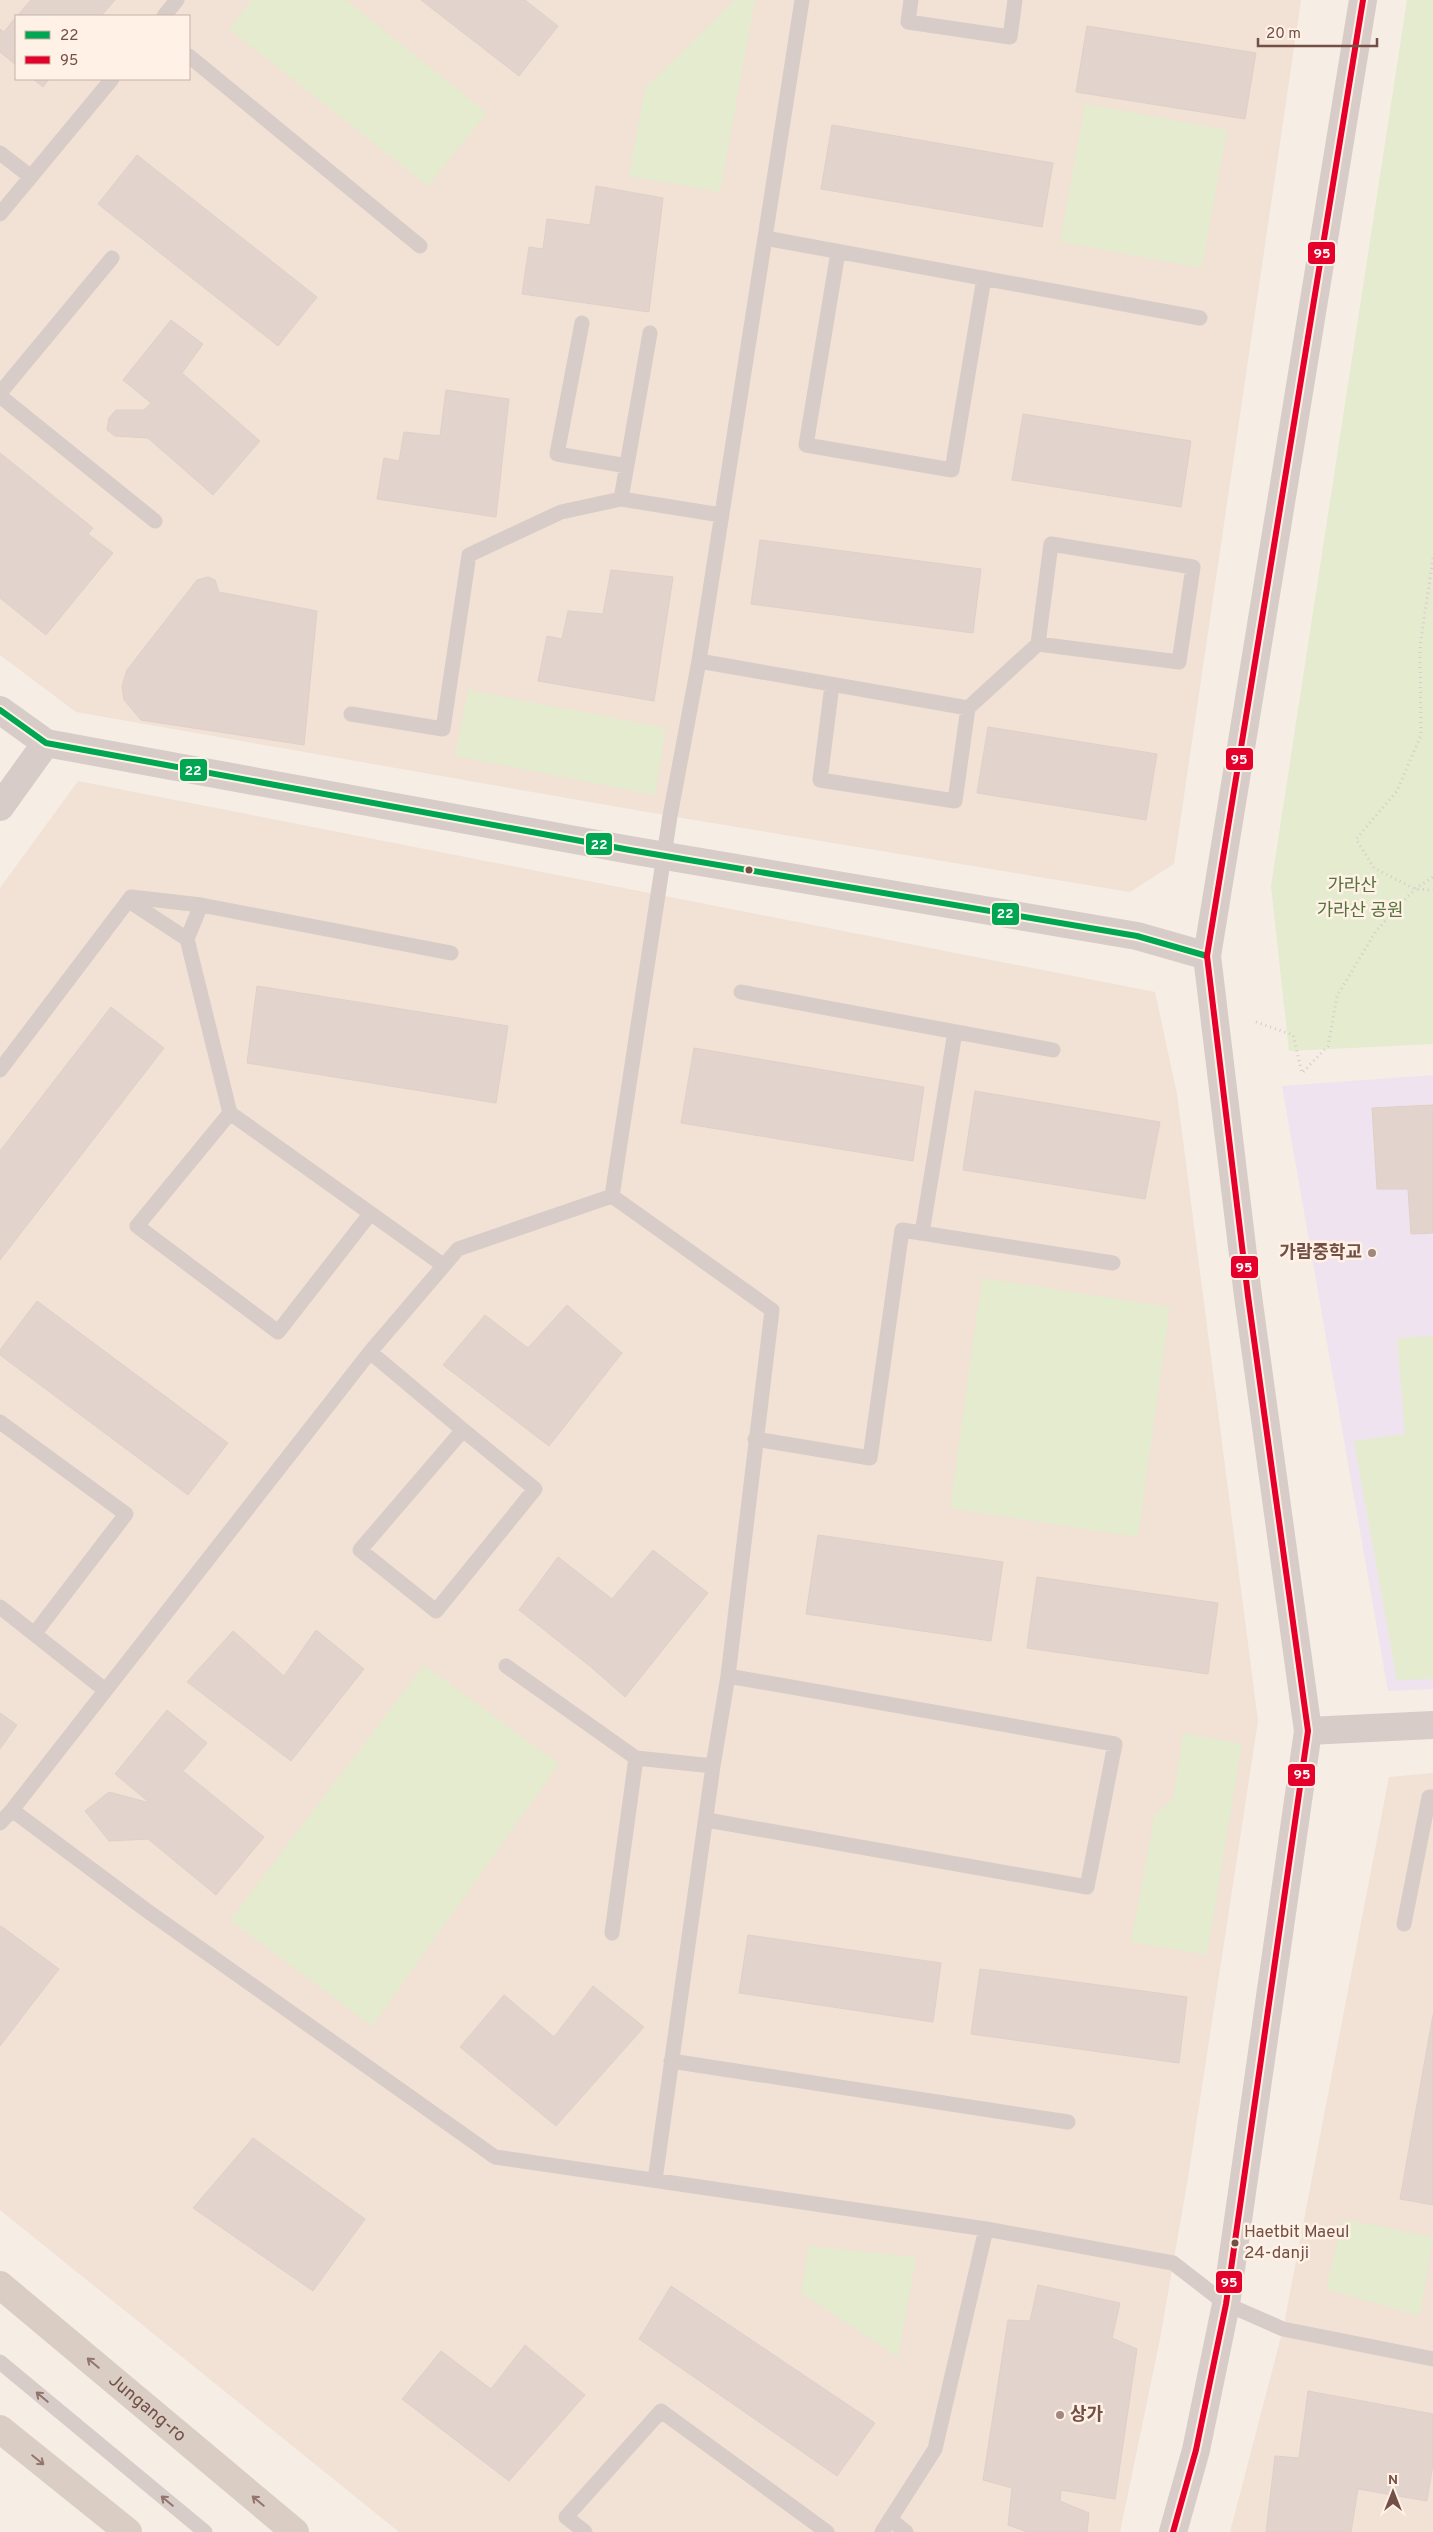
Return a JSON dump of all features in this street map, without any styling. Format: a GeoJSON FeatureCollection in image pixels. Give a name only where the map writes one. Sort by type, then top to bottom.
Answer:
{"type":"FeatureCollection","features":[{"type":"Feature","properties":{"kind":"main road"},"geometry":{"type":"LineString","coordinates":[[1172,2532],[1196,2450],[1226,2304],[1308,1731],[1248,1296],[1207,956],[1363,0]]}},
{"type":"Feature","properties":{"kind":"main road"},"geometry":{"type":"LineString","coordinates":[[0,710],[46,743],[665,856],[1137,936],[1207,956]]}},
{"type":"Feature","properties":{"kind":"main road"},"geometry":{"type":"LineString","coordinates":[[0,807],[46,743]]}},
{"type":"Feature","properties":{"kind":"main road"},"geometry":{"type":"LineString","coordinates":[[1308,1731],[1433,1725]]}},
{"type":"Feature","properties":{"kind":"main road","name":"Jungang-ro"},"geometry":{"type":"LineString","coordinates":[[0,2285],[295,2532]]}},
{"type":"Feature","properties":{"kind":"main road"},"geometry":{"type":"LineString","coordinates":[[5,2431],[128,2532]]}},
{"type":"Feature","properties":{"kind":"lane"},"geometry":{"type":"LineString","coordinates":[[165,15],[177,0]]}},
{"type":"Feature","properties":{"kind":"lane"},"geometry":{"type":"LineString","coordinates":[[612,1196],[670,816],[699,661],[802,0]]}},
{"type":"Feature","properties":{"kind":"lane"},"geometry":{"type":"LineString","coordinates":[[911,0],[908,22],[1010,37],[1015,0]]}},
{"type":"Feature","properties":{"kind":"lane"},"geometry":{"type":"LineString","coordinates":[[190,57],[420,246]]}},
{"type":"Feature","properties":{"kind":"lane"},"geometry":{"type":"LineString","coordinates":[[0,214],[111,80]]}},
{"type":"Feature","properties":{"kind":"lane"},"geometry":{"type":"LineString","coordinates":[[0,153],[31,176]]}},
{"type":"Feature","properties":{"kind":"lane"},"geometry":{"type":"LineString","coordinates":[[765,238],[1200,318]]}},
{"type":"Feature","properties":{"kind":"lane"},"geometry":{"type":"LineString","coordinates":[[838,252],[806,445],[877,458],[952,470],[984,278]]}},
{"type":"Feature","properties":{"kind":"lane"},"geometry":{"type":"LineString","coordinates":[[112,258],[0,394],[155,521]]}},
{"type":"Feature","properties":{"kind":"lane"},"geometry":{"type":"LineString","coordinates":[[582,323],[557,454],[627,466]]}},
{"type":"Feature","properties":{"kind":"lane"},"geometry":{"type":"LineString","coordinates":[[621,500],[650,333]]}},
{"type":"Feature","properties":{"kind":"lane"},"geometry":{"type":"LineString","coordinates":[[351,714],[443,729],[469,555],[561,512],[621,500],[722,515]]}},
{"type":"Feature","properties":{"kind":"lane"},"geometry":{"type":"LineString","coordinates":[[832,685],[820,780],[955,801],[968,708],[1038,644],[1051,544],[1193,567],[1179,662],[1038,644]]}},
{"type":"Feature","properties":{"kind":"lane"},"geometry":{"type":"LineString","coordinates":[[699,661],[968,708]]}},
{"type":"Feature","properties":{"kind":"lane"},"geometry":{"type":"LineString","coordinates":[[131,897],[201,905],[451,953]]}},
{"type":"Feature","properties":{"kind":"lane"},"geometry":{"type":"LineString","coordinates":[[131,897],[135,905],[187,939]]}},
{"type":"Feature","properties":{"kind":"lane"},"geometry":{"type":"LineString","coordinates":[[0,1070],[131,897]]}},
{"type":"Feature","properties":{"kind":"lane"},"geometry":{"type":"LineString","coordinates":[[201,905],[187,939],[230,1113],[443,1265]]}},
{"type":"Feature","properties":{"kind":"lane"},"geometry":{"type":"LineString","coordinates":[[741,992],[1053,1050]]}},
{"type":"Feature","properties":{"kind":"lane"},"geometry":{"type":"LineString","coordinates":[[922,1233],[955,1032]]}},
{"type":"Feature","properties":{"kind":"lane"},"geometry":{"type":"LineString","coordinates":[[230,1113],[136,1226],[278,1332],[370,1214]]}},
{"type":"Feature","properties":{"kind":"lane"},"geometry":{"type":"LineString","coordinates":[[0,1824],[370,1352],[458,1249],[612,1196]]}},
{"type":"Feature","properties":{"kind":"lane"},"geometry":{"type":"LineString","coordinates":[[612,1196],[772,1310],[728,1676],[713,1766],[656,2180]]}},
{"type":"Feature","properties":{"kind":"lane"},"geometry":{"type":"LineString","coordinates":[[755,1439],[870,1458],[902,1230],[1112,1263]]}},
{"type":"Feature","properties":{"kind":"lane"},"geometry":{"type":"LineString","coordinates":[[370,1352],[535,1489],[436,1611],[360,1550],[463,1430]]}},
{"type":"Feature","properties":{"kind":"lane"},"geometry":{"type":"LineString","coordinates":[[0,1422],[126,1514],[35,1633]]}},
{"type":"Feature","properties":{"kind":"lane"},"geometry":{"type":"LineString","coordinates":[[0,1607],[105,1690]]}},
{"type":"Feature","properties":{"kind":"lane"},"geometry":{"type":"LineString","coordinates":[[506,1666],[636,1758],[713,1766]]}},
{"type":"Feature","properties":{"kind":"lane"},"geometry":{"type":"LineString","coordinates":[[707,1820],[1087,1887],[1115,1744],[728,1676]]}},
{"type":"Feature","properties":{"kind":"lane"},"geometry":{"type":"LineString","coordinates":[[612,1933],[636,1758]]}},
{"type":"Feature","properties":{"kind":"lane"},"geometry":{"type":"LineString","coordinates":[[1404,1924],[1429,1797],[1433,1797]]}},
{"type":"Feature","properties":{"kind":"lane"},"geometry":{"type":"LineString","coordinates":[[12,1810],[146,1910],[495,2157],[986,2229],[1173,2263],[1226,2304],[1283,2329],[1433,2358]]}},
{"type":"Feature","properties":{"kind":"lane"},"geometry":{"type":"LineString","coordinates":[[671,2061],[1068,2122]]}},
{"type":"Feature","properties":{"kind":"lane"},"geometry":{"type":"LineString","coordinates":[[906,2532],[886,2526],[935,2449],[986,2229]]}},
{"type":"Feature","properties":{"kind":"lane"},"geometry":{"type":"LineString","coordinates":[[0,2362],[204,2532]]}},
{"type":"Feature","properties":{"kind":"lane"},"geometry":{"type":"LineString","coordinates":[[585,2532],[566,2517],[661,2411],[820,2530]]}},
{"type":"Feature","properties":{"kind":"path"},"geometry":{"type":"LineString","coordinates":[[1433,558],[1420,646],[1421,735],[1397,791],[1356,840],[1374,868],[1416,889],[1433,890]]}},
{"type":"Feature","properties":{"kind":"path"},"geometry":{"type":"LineString","coordinates":[[1256,1022],[1293,1034],[1302,1073],[1328,1046],[1337,996],[1376,931],[1416,889],[1433,877]]}},
{"type":"Feature","properties":{"kind":"shaded area"},"geometry":{"type":"Polygon","coordinates":[[[0,0],[1301,0],[1174,864],[1130,892],[670,816],[76,712],[0,655],[0,0]]]}},
{"type":"Feature","properties":{"kind":"shaded area"},"geometry":{"type":"Polygon","coordinates":[[[78,781],[1155,992],[1177,1094],[1258,1721],[1188,2178],[1160,2339],[1120,2532],[399,2532],[0,2210],[0,888],[78,781]]]}},
{"type":"Feature","properties":{"kind":"shaded area","name":"가람중학교"},"geometry":{"type":"Polygon","coordinates":[[[1433,1075],[1433,1689],[1388,1691],[1282,1086],[1433,1075]]]}},
{"type":"Feature","properties":{"kind":"shaded area"},"geometry":{"type":"Polygon","coordinates":[[[1433,1773],[1433,2532],[1230,2532],[1283,2329],[1389,1777],[1433,1773]]]}},
{"type":"Feature","properties":{"kind":"green space"},"geometry":{"type":"Polygon","coordinates":[[[252,0],[346,0],[487,113],[428,186],[229,29],[252,0]]]}},
{"type":"Feature","properties":{"kind":"green space"},"geometry":{"type":"Polygon","coordinates":[[[735,0],[755,0],[720,192],[629,176],[645,88],[735,0]]]}},
{"type":"Feature","properties":{"kind":"green space","name":"가라산 공원"},"geometry":{"type":"Polygon","coordinates":[[[1407,0],[1433,0],[1433,1044],[1289,1051],[1271,886],[1407,0]]]}},
{"type":"Feature","properties":{"kind":"green space"},"geometry":{"type":"Polygon","coordinates":[[[1085,104],[1227,130],[1202,268],[1060,242],[1085,104]]]}},
{"type":"Feature","properties":{"kind":"green space"},"geometry":{"type":"Polygon","coordinates":[[[468,690],[666,728],[655,795],[455,756],[468,690]]]}},
{"type":"Feature","properties":{"kind":"green space"},"geometry":{"type":"Polygon","coordinates":[[[982,1278],[1170,1307],[1138,1537],[950,1508],[982,1278]]]}},
{"type":"Feature","properties":{"kind":"green space"},"geometry":{"type":"Polygon","coordinates":[[[1433,1336],[1433,1679],[1397,1680],[1354,1441],[1405,1434],[1397,1338],[1433,1336]]]}},
{"type":"Feature","properties":{"kind":"green space"},"geometry":{"type":"Polygon","coordinates":[[[424,1665],[559,1764],[372,2026],[230,1920],[424,1665]]]}},
{"type":"Feature","properties":{"kind":"green space"},"geometry":{"type":"Polygon","coordinates":[[[1183,1733],[1242,1744],[1207,1955],[1131,1942],[1155,1814],[1173,1799],[1183,1733]]]}},
{"type":"Feature","properties":{"kind":"green space"},"geometry":{"type":"Polygon","coordinates":[[[1343,2219],[1433,2237],[1420,2316],[1326,2289],[1343,2219]]]}},
{"type":"Feature","properties":{"kind":"green space"},"geometry":{"type":"Polygon","coordinates":[[[809,2246],[916,2257],[898,2357],[801,2293],[809,2246]]]}},
{"type":"Feature","properties":{"kind":"building"},"geometry":{"type":"Polygon","coordinates":[[[31,0],[115,0],[102,15],[18,15],[31,0]]]}},
{"type":"Feature","properties":{"kind":"building"},"geometry":{"type":"Polygon","coordinates":[[[421,0],[525,0],[558,26],[519,76],[421,0]]]}},
{"type":"Feature","properties":{"kind":"building"},"geometry":{"type":"Polygon","coordinates":[[[15,18],[15,64],[0,52],[0,29],[4,32],[15,18]]]}},
{"type":"Feature","properties":{"kind":"building"},"geometry":{"type":"Polygon","coordinates":[[[1087,26],[1256,53],[1245,119],[1076,92],[1087,26]]]}},
{"type":"Feature","properties":{"kind":"building"},"geometry":{"type":"Polygon","coordinates":[[[34,80],[48,80],[43,87],[34,80]]]}},
{"type":"Feature","properties":{"kind":"building"},"geometry":{"type":"Polygon","coordinates":[[[832,125],[1053,163],[1042,227],[821,189],[832,125]]]}},
{"type":"Feature","properties":{"kind":"building"},"geometry":{"type":"Polygon","coordinates":[[[137,155],[317,297],[278,346],[98,204],[137,155]]]}},
{"type":"Feature","properties":{"kind":"building"},"geometry":{"type":"Polygon","coordinates":[[[596,186],[663,198],[649,312],[522,294],[529,247],[543,249],[547,219],[590,225],[596,186]]]}},
{"type":"Feature","properties":{"kind":"building"},"geometry":{"type":"Polygon","coordinates":[[[171,320],[203,344],[182,373],[260,441],[213,495],[148,438],[115,436],[107,430],[109,418],[116,410],[144,410],[151,403],[123,380],[171,320]]]}},
{"type":"Feature","properties":{"kind":"building"},"geometry":{"type":"Polygon","coordinates":[[[446,390],[509,399],[496,517],[377,499],[384,458],[399,461],[404,432],[440,436],[446,390]]]}},
{"type":"Feature","properties":{"kind":"building"},"geometry":{"type":"Polygon","coordinates":[[[1023,414],[1191,441],[1181,507],[1012,480],[1023,414]]]}},
{"type":"Feature","properties":{"kind":"building"},"geometry":{"type":"Polygon","coordinates":[[[0,453],[93,528],[88,534],[113,553],[46,635],[0,598],[0,453]]]}},
{"type":"Feature","properties":{"kind":"building"},"geometry":{"type":"Polygon","coordinates":[[[760,540],[981,569],[973,633],[751,604],[760,540]]]}},
{"type":"Feature","properties":{"kind":"building"},"geometry":{"type":"Polygon","coordinates":[[[611,570],[673,577],[654,701],[538,681],[547,636],[562,639],[568,611],[603,614],[611,570]]]}},
{"type":"Feature","properties":{"kind":"building"},"geometry":{"type":"Polygon","coordinates":[[[208,577],[215,580],[219,592],[317,611],[304,745],[141,720],[124,700],[122,686],[127,670],[197,580],[208,577]]]}},
{"type":"Feature","properties":{"kind":"building"},"geometry":{"type":"Polygon","coordinates":[[[988,727],[1157,754],[1146,820],[977,793],[988,727]]]}},
{"type":"Feature","properties":{"kind":"building"},"geometry":{"type":"Polygon","coordinates":[[[257,986],[508,1026],[496,1103],[247,1063],[257,986]]]}},
{"type":"Feature","properties":{"kind":"building"},"geometry":{"type":"Polygon","coordinates":[[[111,1007],[164,1048],[0,1260],[0,1151],[111,1007]]]}},
{"type":"Feature","properties":{"kind":"building"},"geometry":{"type":"Polygon","coordinates":[[[694,1048],[924,1087],[913,1161],[681,1123],[694,1048]]]}},
{"type":"Feature","properties":{"kind":"building"},"geometry":{"type":"Polygon","coordinates":[[[975,1091],[1160,1122],[1145,1199],[963,1170],[975,1091]]]}},
{"type":"Feature","properties":{"kind":"building"},"geometry":{"type":"Polygon","coordinates":[[[1433,1105],[1433,1233],[1411,1234],[1408,1189],[1377,1189],[1372,1108],[1433,1105]]]}},
{"type":"Feature","properties":{"kind":"building"},"geometry":{"type":"Polygon","coordinates":[[[37,1301],[228,1443],[188,1495],[0,1355],[0,1350],[37,1301]]]}},
{"type":"Feature","properties":{"kind":"building"},"geometry":{"type":"Polygon","coordinates":[[[567,1305],[622,1353],[549,1446],[443,1365],[485,1315],[528,1348],[567,1305]]]}},
{"type":"Feature","properties":{"kind":"building"},"geometry":{"type":"Polygon","coordinates":[[[818,1535],[1003,1562],[991,1641],[806,1614],[818,1535]]]}},
{"type":"Feature","properties":{"kind":"building"},"geometry":{"type":"Polygon","coordinates":[[[653,1550],[708,1593],[625,1697],[591,1667],[519,1610],[558,1557],[612,1599],[653,1550]]]}},
{"type":"Feature","properties":{"kind":"building"},"geometry":{"type":"Polygon","coordinates":[[[1037,1577],[1218,1603],[1208,1674],[1027,1648],[1037,1577]]]}},
{"type":"Feature","properties":{"kind":"building"},"geometry":{"type":"Polygon","coordinates":[[[316,1630],[364,1669],[291,1761],[187,1682],[233,1631],[284,1676],[316,1630]]]}},
{"type":"Feature","properties":{"kind":"building"},"geometry":{"type":"Polygon","coordinates":[[[167,1710],[207,1743],[183,1771],[264,1837],[216,1895],[148,1839],[109,1841],[85,1811],[109,1792],[150,1803],[115,1774],[167,1710]]]}},
{"type":"Feature","properties":{"kind":"building"},"geometry":{"type":"Polygon","coordinates":[[[0,1713],[17,1725],[0,1749],[0,1713]]]}},
{"type":"Feature","properties":{"kind":"building"},"geometry":{"type":"Polygon","coordinates":[[[0,1927],[59,1969],[0,2046],[0,1927]]]}},
{"type":"Feature","properties":{"kind":"building"},"geometry":{"type":"Polygon","coordinates":[[[748,1935],[941,1963],[933,2022],[739,1993],[748,1935]]]}},
{"type":"Feature","properties":{"kind":"building"},"geometry":{"type":"Polygon","coordinates":[[[980,1969],[1187,1997],[1179,2063],[971,2034],[980,1969]]]}},
{"type":"Feature","properties":{"kind":"building"},"geometry":{"type":"Polygon","coordinates":[[[593,1986],[644,2027],[556,2126],[460,2047],[504,1995],[554,2037],[593,1986]]]}},
{"type":"Feature","properties":{"kind":"building"},"geometry":{"type":"Polygon","coordinates":[[[1433,2015],[1433,2205],[1400,2199],[1433,2015]]]}},
{"type":"Feature","properties":{"kind":"building"},"geometry":{"type":"Polygon","coordinates":[[[253,2138],[365,2219],[313,2291],[193,2208],[253,2138]]]}},
{"type":"Feature","properties":{"kind":"building","name":"상가"},"geometry":{"type":"Polygon","coordinates":[[[1038,2285],[1120,2303],[1112,2338],[1137,2349],[1115,2499],[1061,2490],[1060,2501],[1089,2513],[1087,2532],[1027,2532],[1008,2525],[1012,2488],[983,2480],[1008,2320],[1030,2321],[1038,2285]]]}},
{"type":"Feature","properties":{"kind":"building"},"geometry":{"type":"Polygon","coordinates":[[[671,2286],[875,2423],[837,2476],[639,2339],[671,2286]]]}},
{"type":"Feature","properties":{"kind":"building"},"geometry":{"type":"Polygon","coordinates":[[[525,2345],[585,2395],[509,2481],[402,2399],[441,2351],[491,2389],[525,2345]]]}},
{"type":"Feature","properties":{"kind":"building"},"geometry":{"type":"Polygon","coordinates":[[[1308,2391],[1433,2414],[1433,2465],[1427,2501],[1358,2489],[1351,2532],[1266,2532],[1275,2456],[1299,2458],[1308,2391]]]}},
{"type":"Feature","properties":{"kind":"transit line","name":"95"},"geometry":{"type":"LineString","coordinates":[[1173,2532],[1196,2450],[1226,2304],[1308,1731],[1248,1296],[1207,956],[1363,0]]}},
{"type":"Feature","properties":{"kind":"transit line","name":"22"},"geometry":{"type":"LineString","coordinates":[[0,710],[46,743],[630,850],[1137,936],[1207,956]]}},
{"type":"Feature","properties":{"kind":"place","name":"가람중학교"},"geometry":{"type":"Point","coordinates":[1372,1253]}},
{"type":"Feature","properties":{"kind":"place","name":"Haetbit Maeul 24-danji"},"geometry":{"type":"Point","coordinates":[1235,2243]}},
{"type":"Feature","properties":{"kind":"place","name":"상가"},"geometry":{"type":"Point","coordinates":[1060,2415]}},
{"type":"Feature","properties":{"kind":"park label","name":"가라산"},"geometry":{"type":"Point","coordinates":[1352,886]}}]}
